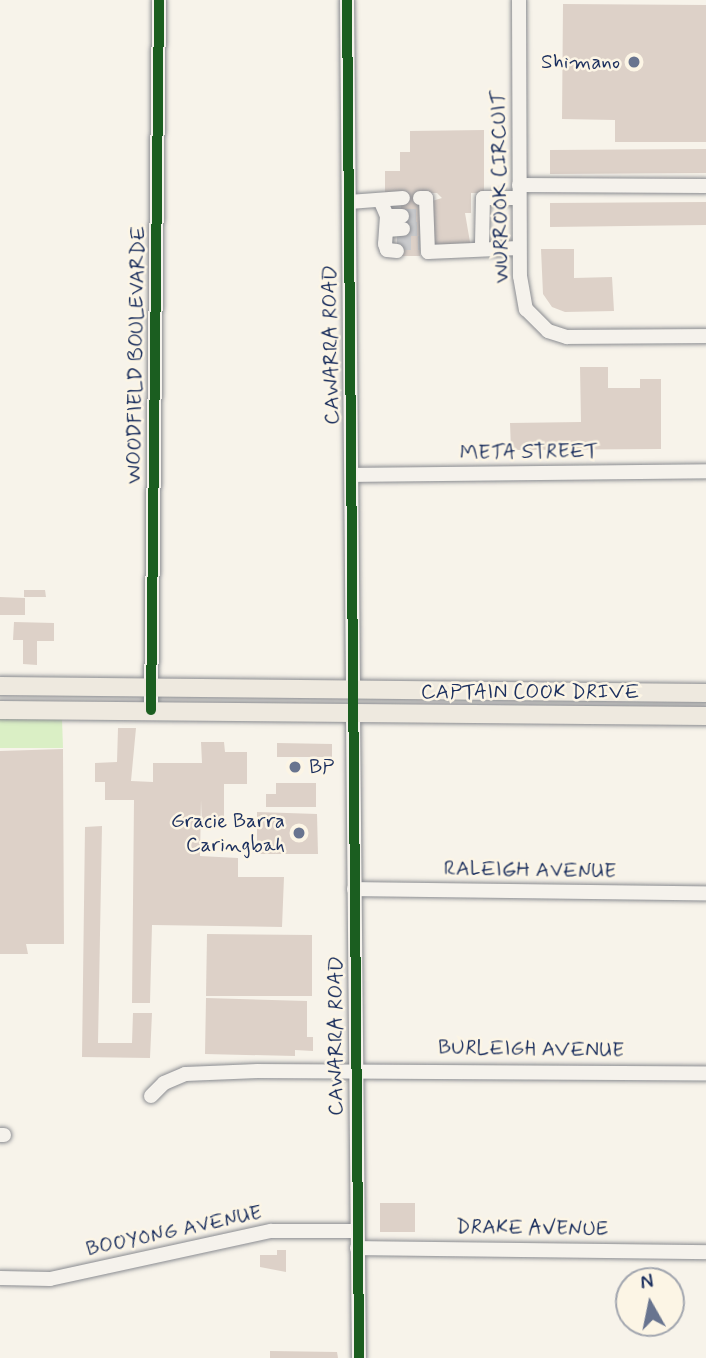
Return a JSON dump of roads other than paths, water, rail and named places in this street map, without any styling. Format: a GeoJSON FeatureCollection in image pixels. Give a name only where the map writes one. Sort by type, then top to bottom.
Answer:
{"type":"FeatureCollection","features":[{"type":"Feature","properties":{"kind":"main road","name":"CAPTAIN COOK DRIVE"},"geometry":{"type":"LineString","coordinates":[[0,686],[706,693]]}},
{"type":"Feature","properties":{"kind":"main road"},"geometry":{"type":"LineString","coordinates":[[353,690],[353,714]]}},
{"type":"Feature","properties":{"kind":"main road","name":"CAPTAIN COOK DRIVE"},"geometry":{"type":"LineString","coordinates":[[0,710],[706,716]]}},
{"type":"Feature","properties":{"kind":"street","name":"WOODFIELD BOULEVARDE"},"geometry":{"type":"LineString","coordinates":[[151,710],[159,0]]}},
{"type":"Feature","properties":{"kind":"street","name":"CAWARRA ROAD"},"geometry":{"type":"LineString","coordinates":[[347,0],[353,690]]}},
{"type":"Feature","properties":{"kind":"street","name":"WURROOK CIRCUIT"},"geometry":{"type":"LineString","coordinates":[[519,0],[519,248],[526,309],[548,331],[567,337],[706,336]]}},
{"type":"Feature","properties":{"kind":"street"},"geometry":{"type":"LineString","coordinates":[[482,244],[483,198],[519,191],[706,186]]}},
{"type":"Feature","properties":{"kind":"street"},"geometry":{"type":"LineString","coordinates":[[349,202],[394,222]]}},
{"type":"Feature","properties":{"kind":"street"},"geometry":{"type":"LineString","coordinates":[[423,226],[519,248]]}},
{"type":"Feature","properties":{"kind":"street","name":"META STREET"},"geometry":{"type":"LineString","coordinates":[[352,475],[706,471]]}},
{"type":"Feature","properties":{"kind":"street","name":"CAWARRA ROAD"},"geometry":{"type":"LineString","coordinates":[[353,714],[359,1358]]}},
{"type":"Feature","properties":{"kind":"street","name":"RALEIGH AVENUE"},"geometry":{"type":"LineString","coordinates":[[354,889],[706,893]]}},
{"type":"Feature","properties":{"kind":"street","name":"BURLEIGH AVENUE"},"geometry":{"type":"LineString","coordinates":[[151,1096],[164,1083],[185,1074],[356,1069],[706,1073]]}},
{"type":"Feature","properties":{"kind":"street","name":"BOOYONG AVENUE"},"geometry":{"type":"LineString","coordinates":[[0,1278],[50,1279],[271,1231],[357,1231]]}},
{"type":"Feature","properties":{"kind":"street","name":"DRAKE AVENUE"},"geometry":{"type":"LineString","coordinates":[[357,1248],[706,1252]]}},
{"type":"Feature","properties":{"kind":"tunnel"},"geometry":{"type":"LineString","coordinates":[[402,216],[420,216]]}},
{"type":"Feature","properties":{"kind":"tunnel"},"geometry":{"type":"LineString","coordinates":[[403,229],[420,229]]}},
{"type":"Feature","properties":{"kind":"tunnel"},"geometry":{"type":"LineString","coordinates":[[397,243],[420,243]]}},
{"type":"Feature","properties":{"kind":"place","name":"Shimano"},"geometry":{"type":"Point","coordinates":[634,62]}},
{"type":"Feature","properties":{"kind":"place","name":"BP"},"geometry":{"type":"Point","coordinates":[295,767]}},
{"type":"Feature","properties":{"kind":"place","name":"Gracie Barra Caringbah"},"geometry":{"type":"Point","coordinates":[299,833]}}]}
